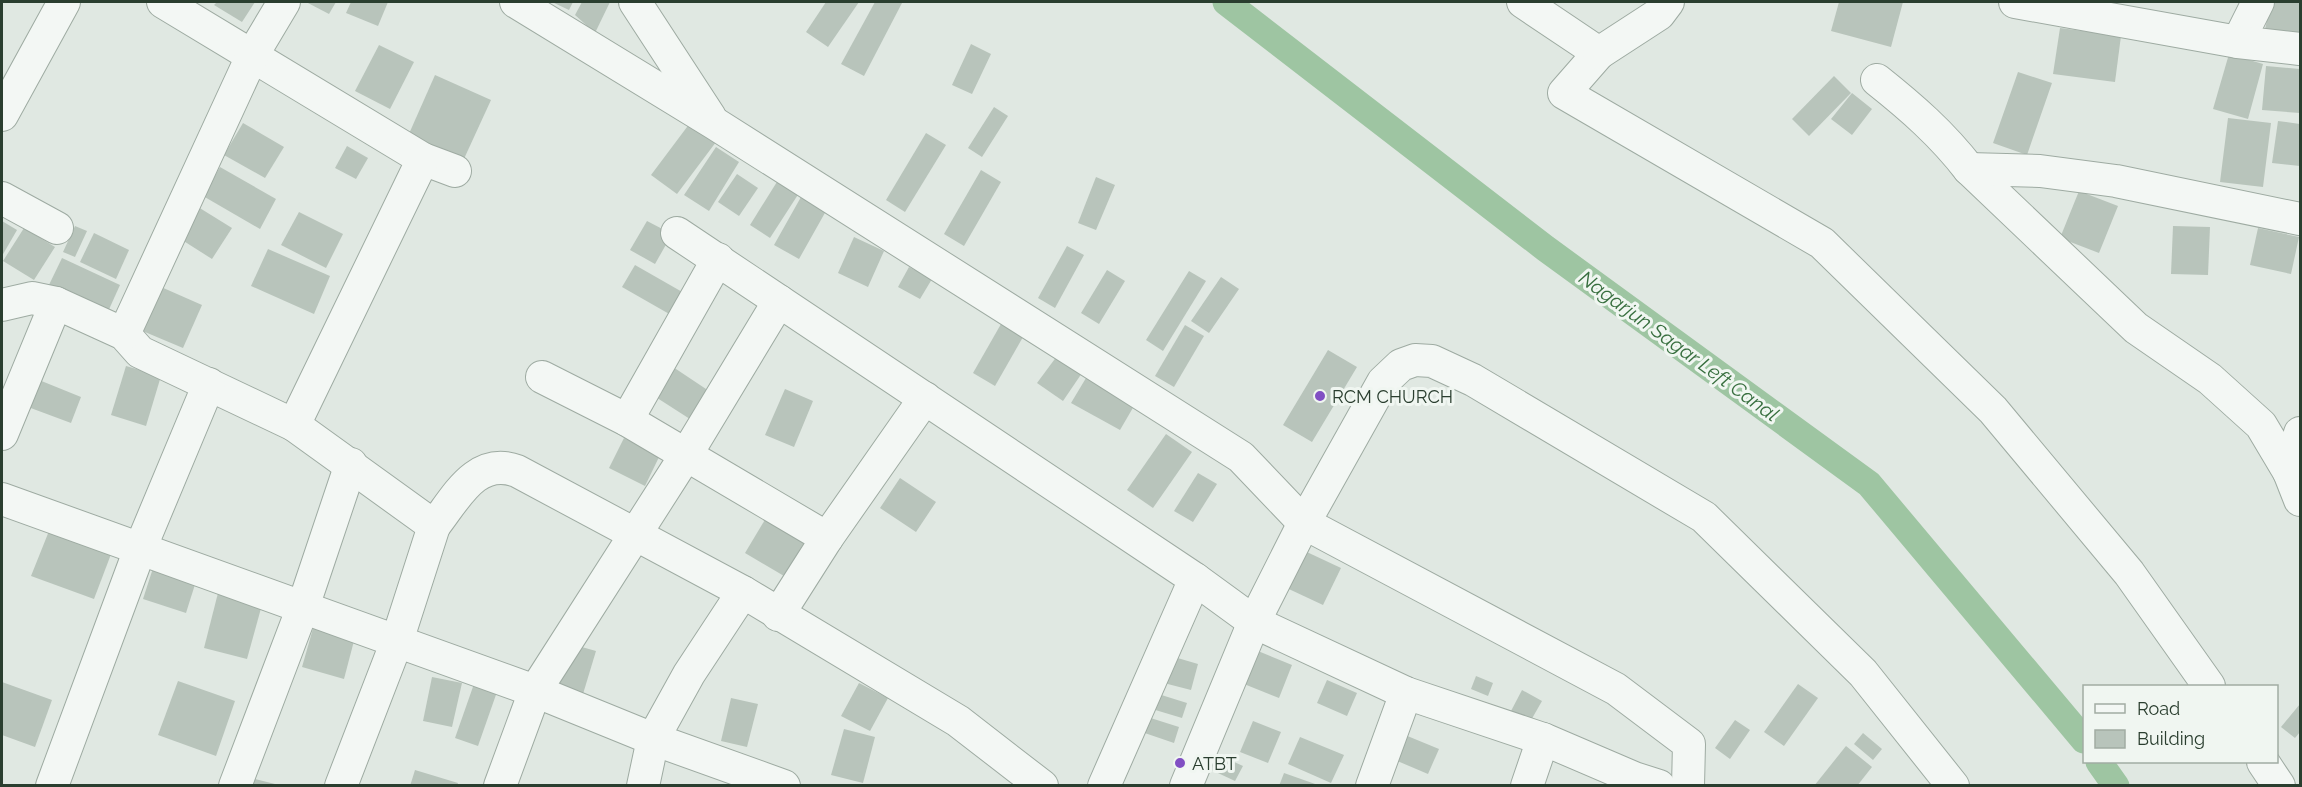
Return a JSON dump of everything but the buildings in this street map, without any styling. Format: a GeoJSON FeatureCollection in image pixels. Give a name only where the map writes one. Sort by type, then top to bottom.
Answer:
{"type":"FeatureCollection","features":[{"type":"Feature","properties":{"kind":"street"},"geometry":{"type":"LineString","coordinates":[[2,115],[64,2]]}},
{"type":"Feature","properties":{"kind":"street"},"geometry":{"type":"LineString","coordinates":[[163,2],[253,54],[423,159],[455,171]]}},
{"type":"Feature","properties":{"kind":"street"},"geometry":{"type":"LineString","coordinates":[[124,334],[253,54],[284,2]]}},
{"type":"Feature","properties":{"kind":"street"},"geometry":{"type":"LineString","coordinates":[[516,2],[714,123],[1240,457],[1304,523],[1616,689],[1689,744],[1688,786]]}},
{"type":"Feature","properties":{"kind":"street"},"geometry":{"type":"LineString","coordinates":[[635,2],[714,123]]}},
{"type":"Feature","properties":{"kind":"street"},"geometry":{"type":"LineString","coordinates":[[1522,2],[1599,53]]}},
{"type":"Feature","properties":{"kind":"street"},"geometry":{"type":"LineString","coordinates":[[1668,2],[1659,14],[1599,53],[1564,93],[1822,243],[1993,410],[2129,573],[2208,685]]}},
{"type":"Feature","properties":{"kind":"street"},"geometry":{"type":"LineString","coordinates":[[2015,2],[2238,42],[2301,49]]}},
{"type":"Feature","properties":{"kind":"street"},"geometry":{"type":"LineString","coordinates":[[2238,42],[2258,2]]}},
{"type":"Feature","properties":{"kind":"street"},"geometry":{"type":"LineString","coordinates":[[1877,80],[1915,110],[1947,140],[1969,169],[2136,328],[2210,379],[2261,425],[2295,471]]}},
{"type":"Feature","properties":{"kind":"street"},"geometry":{"type":"LineString","coordinates":[[294,425],[423,159]]}},
{"type":"Feature","properties":{"kind":"street"},"geometry":{"type":"LineString","coordinates":[[1969,169],[2040,171],[2116,181],[2301,219]]}},
{"type":"Feature","properties":{"kind":"street"},"geometry":{"type":"LineString","coordinates":[[2,198],[57,228]]}},
{"type":"Feature","properties":{"kind":"street"},"geometry":{"type":"LineString","coordinates":[[677,233],[1195,579],[1254,622],[1406,693],[1543,739],[1634,778],[1659,786]]}},
{"type":"Feature","properties":{"kind":"street"},"geometry":{"type":"LineString","coordinates":[[627,420],[718,260]]}},
{"type":"Feature","properties":{"kind":"street"},"geometry":{"type":"LineString","coordinates":[[2,305],[32,298],[56,303],[124,334],[140,352],[294,425],[434,526]]}},
{"type":"Feature","properties":{"kind":"street"},"geometry":{"type":"LineString","coordinates":[[500,786],[535,691],[637,534],[779,301]]}},
{"type":"Feature","properties":{"kind":"street"},"geometry":{"type":"LineString","coordinates":[[2,434],[56,303]]}},
{"type":"Feature","properties":{"kind":"street"},"geometry":{"type":"LineString","coordinates":[[1186,786],[1254,622],[1304,523],[1383,382],[1401,365],[1415,360],[1432,361],[1473,380],[1704,518],[1863,674],[1953,786]]}},
{"type":"Feature","properties":{"kind":"street"},"geometry":{"type":"LineString","coordinates":[[542,377],[627,420],[827,538]]}},
{"type":"Feature","properties":{"kind":"street"},"geometry":{"type":"LineString","coordinates":[[52,786],[140,549],[209,384]]}},
{"type":"Feature","properties":{"kind":"street"},"geometry":{"type":"LineString","coordinates":[[778,615],[827,538],[924,398]]}},
{"type":"Feature","properties":{"kind":"street"},"geometry":{"type":"LineString","coordinates":[[2301,434],[2295,471],[2301,500]]}},
{"type":"Feature","properties":{"kind":"street"},"geometry":{"type":"LineString","coordinates":[[235,786],[303,607],[351,464]]}},
{"type":"Feature","properties":{"kind":"street"},"geometry":{"type":"LineString","coordinates":[[341,786],[397,641],[434,526],[473,475],[502,466],[637,534],[743,592],[958,721],[1042,786]]}},
{"type":"Feature","properties":{"kind":"street"},"geometry":{"type":"LineString","coordinates":[[2,499],[535,691],[652,740],[784,786]]}},
{"type":"Feature","properties":{"kind":"street"},"geometry":{"type":"LineString","coordinates":[[1104,786],[1195,579]]}},
{"type":"Feature","properties":{"kind":"street"},"geometry":{"type":"LineString","coordinates":[[643,786],[652,740],[689,674],[743,592]]}},
{"type":"Feature","properties":{"kind":"street"},"geometry":{"type":"LineString","coordinates":[[1372,786],[1406,693]]}},
{"type":"Feature","properties":{"kind":"street"},"geometry":{"type":"LineString","coordinates":[[1527,786],[1543,739]]}},
{"type":"Feature","properties":{"kind":"street"},"geometry":{"type":"LineString","coordinates":[[2264,763],[2280,786]]}},
{"type":"Feature","properties":{"kind":"waterway","name":"Nagarjun Sagar Left Canal"},"geometry":{"type":"LineString","coordinates":[[1226,2],[1545,248],[1869,484],[2083,739]]}},
{"type":"Feature","properties":{"kind":"waterway","name":"Nagarjun Sagar Left Canal"},"geometry":{"type":"LineString","coordinates":[[2100,763],[2116,786]]}},
{"type":"Feature","properties":{"kind":"place","name":"RCM CHURCH"},"geometry":{"type":"Point","coordinates":[1320,396]}},
{"type":"Feature","properties":{"kind":"place","name":"ATBT"},"geometry":{"type":"Point","coordinates":[1180,763]}}]}
